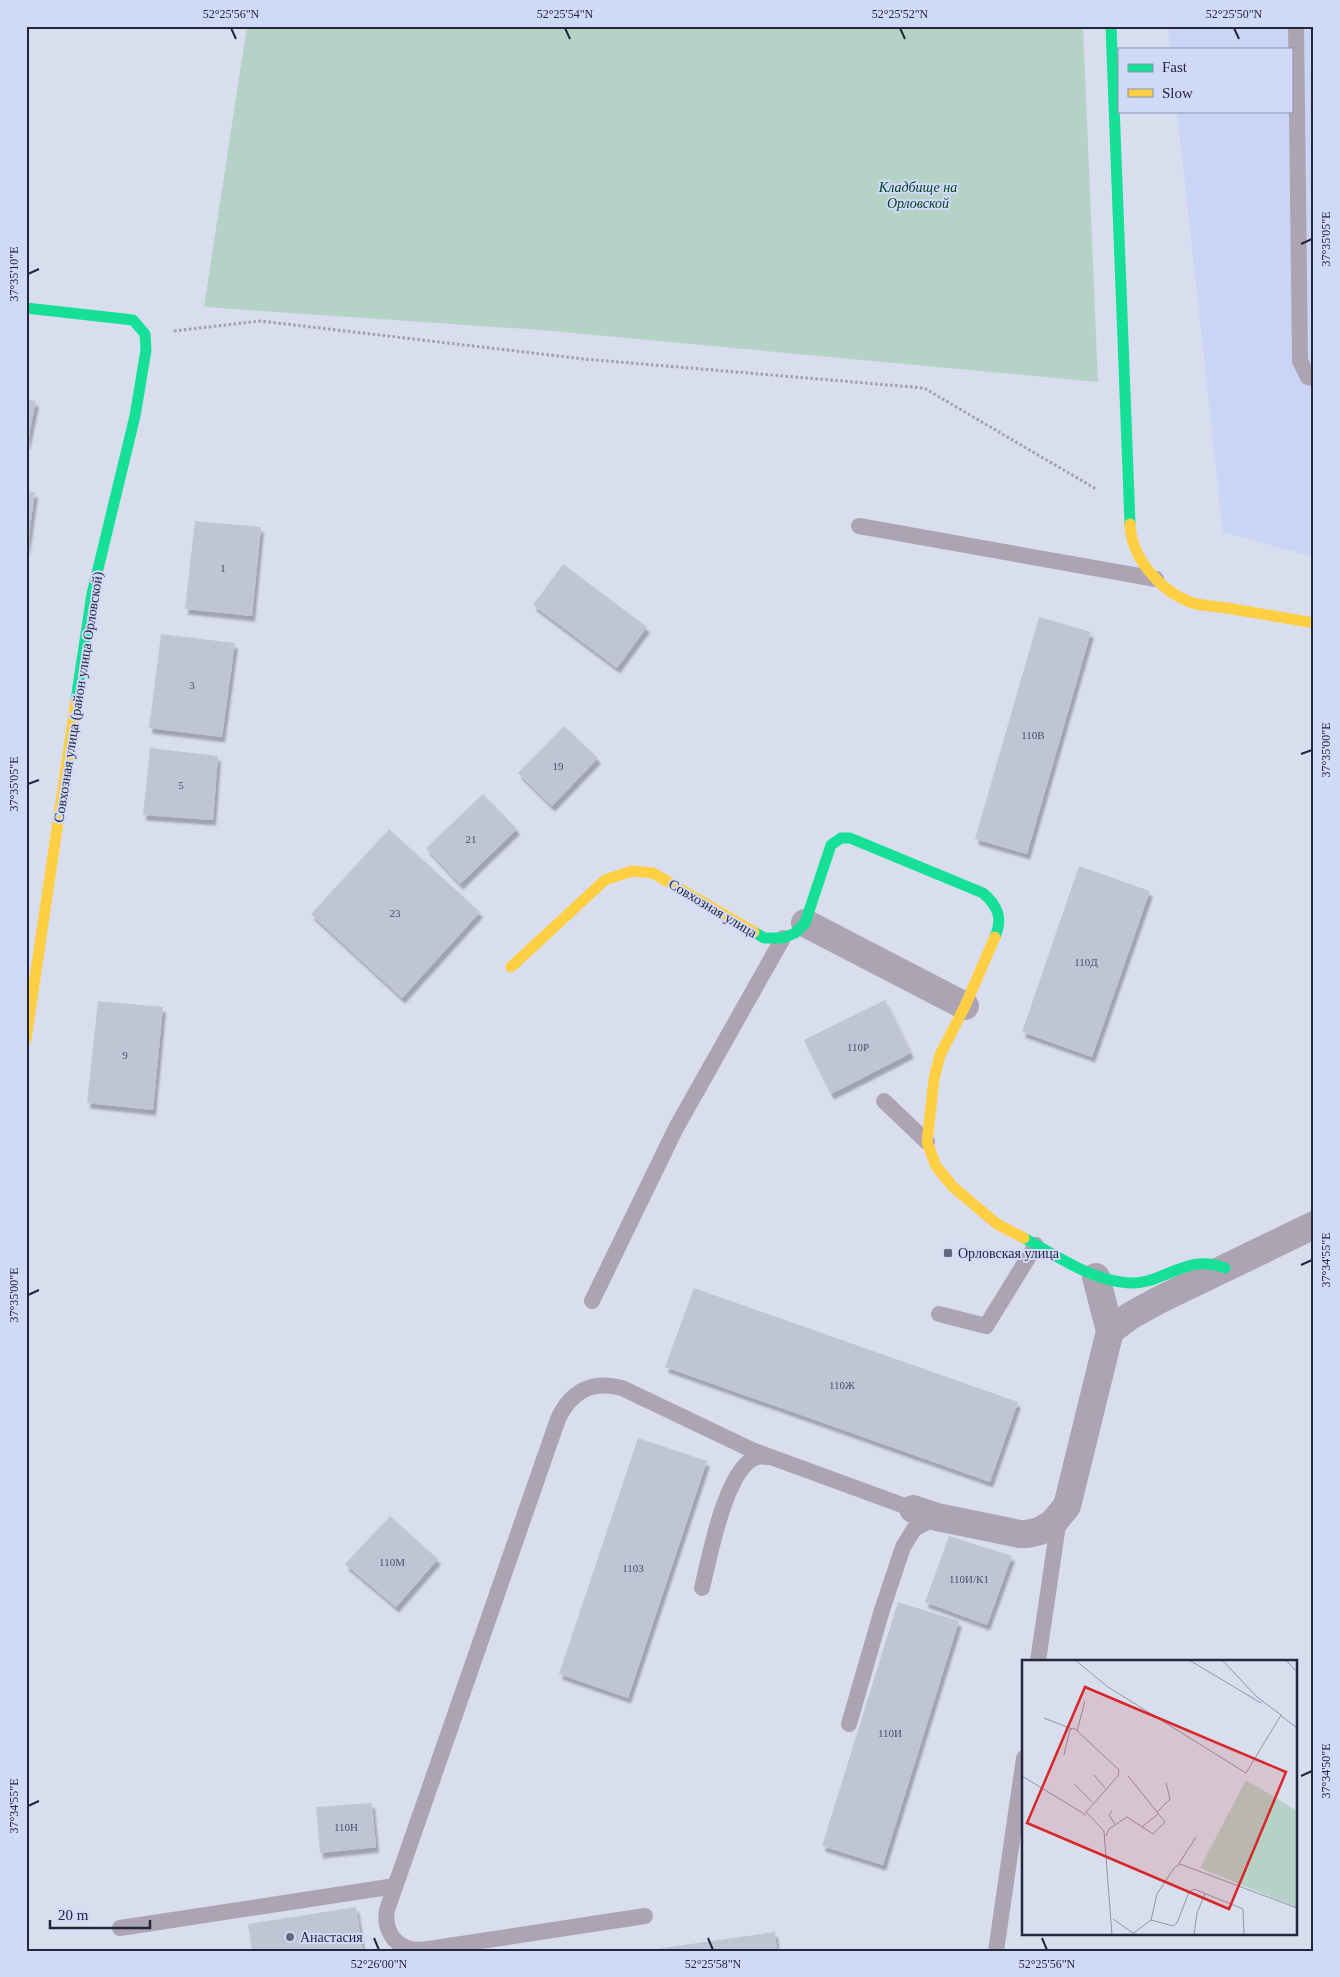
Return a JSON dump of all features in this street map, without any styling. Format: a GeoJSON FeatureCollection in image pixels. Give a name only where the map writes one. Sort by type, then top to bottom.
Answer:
{"type":"FeatureCollection","features":[{"type":"Feature","properties":{"kind":"street"},"geometry":{"type":"LineString","coordinates":[[1111,26],[1130,534],[1140,559],[1156,579],[1170,591],[1190,602],[1314,623]]}},
{"type":"Feature","properties":{"kind":"street"},"geometry":{"type":"LineString","coordinates":[[26,308],[132,320],[145,334]]}},
{"type":"Feature","properties":{"kind":"street","name":"Совхозная улица (район улица Орловской)"},"geometry":{"type":"LineString","coordinates":[[26,1039],[92,594],[134,416],[146,350],[145,334]]}},
{"type":"Feature","properties":{"kind":"street"},"geometry":{"type":"LineString","coordinates":[[965,1006],[794,930],[831,845],[841,838],[850,838],[983,893],[996,905],[1000,915],[998,930],[965,1006],[940,1055],[934,1079],[927,1142],[930,1155],[936,1166],[953,1187],[997,1224],[1096,1277],[1130,1283],[1141,1282],[1199,1263],[1213,1263],[1225,1268]]}},
{"type":"Feature","properties":{"kind":"street","name":"Совхозная улица"},"geometry":{"type":"LineString","coordinates":[[510,967],[605,880],[632,871],[653,872],[764,938],[794,930]]}},
{"type":"Feature","properties":{"kind":"street"},"geometry":{"type":"LineString","coordinates":[[1110,1331],[1130,1316],[1314,1225]]}},
{"type":"Feature","properties":{"kind":"street"},"geometry":{"type":"LineString","coordinates":[[914,1516],[1020,1534],[1040,1531],[1059,1518],[1067,1506],[1110,1331],[1096,1277]]}},
{"type":"Feature","properties":{"kind":"lane"},"geometry":{"type":"LineString","coordinates":[[1296,26],[1306,247],[1300,361],[1308,376],[1314,378]]}},
{"type":"Feature","properties":{"kind":"lane"},"geometry":{"type":"LineString","coordinates":[[859,526],[1156,579]]}},
{"type":"Feature","properties":{"kind":"lane"},"geometry":{"type":"LineString","coordinates":[[592,1301],[676,1128],[794,930]]}},
{"type":"Feature","properties":{"kind":"lane"},"geometry":{"type":"LineString","coordinates":[[884,1101],[927,1142]]}},
{"type":"Feature","properties":{"kind":"lane"},"geometry":{"type":"LineString","coordinates":[[939,1314],[986,1326],[1036,1245]]}},
{"type":"Feature","properties":{"kind":"lane"},"geometry":{"type":"LineString","coordinates":[[645,1916],[412,1950],[396,1946],[386,1926],[386,1917],[395,1886],[558,1419],[566,1403],[578,1393],[594,1386],[609,1384],[752,1450],[914,1516],[897,1560],[849,1724]]}},
{"type":"Feature","properties":{"kind":"lane"},"geometry":{"type":"LineString","coordinates":[[702,1588],[722,1509],[734,1480],[745,1465],[753,1459],[772,1457]]}},
{"type":"Feature","properties":{"kind":"lane"},"geometry":{"type":"LineString","coordinates":[[1038,1660],[1059,1518]]}},
{"type":"Feature","properties":{"kind":"lane"},"geometry":{"type":"LineString","coordinates":[[996,1951],[1022,1772]]}},
{"type":"Feature","properties":{"kind":"lane"},"geometry":{"type":"LineString","coordinates":[[120,1928],[395,1886]]}},
{"type":"Feature","properties":{"kind":"path"},"geometry":{"type":"LineString","coordinates":[[145,334],[260,321],[584,359],[924,388],[1129,509]]}},
{"type":"Feature","properties":{"kind":"shaded area"},"geometry":{"type":"Polygon","coordinates":[[[1168,26],[1314,26],[1314,557],[1223,532],[1177,112],[1292,112],[1292,48],[1170,48],[1168,26]]]}},
{"type":"Feature","properties":{"kind":"green space","name":"Кладбище на Орловской"},"geometry":{"type":"Polygon","coordinates":[[[247,26],[1083,26],[1098,382],[541,330],[204,307],[247,26]]]}},
{"type":"Feature","properties":{"kind":"building"},"geometry":{"type":"Polygon","coordinates":[[[26,399],[36,401],[27,445],[26,445],[26,399]]]}},
{"type":"Feature","properties":{"kind":"building"},"geometry":{"type":"Polygon","coordinates":[[[26,491],[35,492],[27,548],[26,548],[26,491]]]}},
{"type":"Feature","properties":{"kind":"building"},"geometry":{"type":"Polygon","coordinates":[[[195,521],[261,527],[252,616],[185,609],[195,521]]]}},
{"type":"Feature","properties":{"kind":"building"},"geometry":{"type":"Polygon","coordinates":[[[563,564],[647,627],[617,668],[533,605],[563,564]]]}},
{"type":"Feature","properties":{"kind":"building"},"geometry":{"type":"Polygon","coordinates":[[[1039,617],[1091,632],[1027,854],[975,839],[1039,617]]]}},
{"type":"Feature","properties":{"kind":"building"},"geometry":{"type":"Polygon","coordinates":[[[161,634],[235,643],[222,737],[149,728],[161,634]]]}},
{"type":"Feature","properties":{"kind":"building"},"geometry":{"type":"Polygon","coordinates":[[[564,726],[598,758],[552,806],[518,773],[564,726]]]}},
{"type":"Feature","properties":{"kind":"building"},"geometry":{"type":"Polygon","coordinates":[[[150,748],[218,756],[213,820],[143,815],[150,748]]]}},
{"type":"Feature","properties":{"kind":"building"},"geometry":{"type":"Polygon","coordinates":[[[483,794],[517,829],[460,884],[426,848],[483,794]]]}},
{"type":"Feature","properties":{"kind":"building"},"geometry":{"type":"Polygon","coordinates":[[[389,829],[480,912],[402,998],[311,914],[389,829]]]}},
{"type":"Feature","properties":{"kind":"building"},"geometry":{"type":"Polygon","coordinates":[[[1079,866],[1150,891],[1092,1057],[1022,1032],[1079,866]]]}},
{"type":"Feature","properties":{"kind":"building"},"geometry":{"type":"Polygon","coordinates":[[[885,1000],[911,1053],[831,1094],[804,1040],[885,1000]]]}},
{"type":"Feature","properties":{"kind":"building"},"geometry":{"type":"Polygon","coordinates":[[[98,1001],[163,1007],[153,1110],[87,1103],[98,1001]]]}},
{"type":"Feature","properties":{"kind":"building"},"geometry":{"type":"Polygon","coordinates":[[[694,1288],[1018,1402],[990,1482],[665,1367],[694,1288]]]}},
{"type":"Feature","properties":{"kind":"building"},"geometry":{"type":"Polygon","coordinates":[[[638,1438],[707,1461],[628,1698],[559,1674],[638,1438]]]}},
{"type":"Feature","properties":{"kind":"building"},"geometry":{"type":"Polygon","coordinates":[[[390,1516],[438,1559],[396,1607],[345,1564],[390,1516]]]}},
{"type":"Feature","properties":{"kind":"building"},"geometry":{"type":"Polygon","coordinates":[[[949,1536],[1012,1556],[987,1625],[925,1602],[949,1536]]]}},
{"type":"Feature","properties":{"kind":"building"},"geometry":{"type":"Polygon","coordinates":[[[898,1602],[959,1621],[883,1865],[822,1846],[898,1602]]]}},
{"type":"Feature","properties":{"kind":"building"},"geometry":{"type":"Polygon","coordinates":[[[372,1803],[376,1847],[320,1853],[316,1807],[372,1803]]]}},
{"type":"Feature","properties":{"kind":"building","name":"Анастасия"},"geometry":{"type":"Polygon","coordinates":[[[356,1907],[363,1951],[252,1951],[248,1924],[356,1907]]]}},
{"type":"Feature","properties":{"kind":"building"},"geometry":{"type":"Polygon","coordinates":[[[775,1932],[777,1951],[648,1951],[648,1950],[775,1932]]]}},
{"type":"Feature","properties":{"kind":"traffic: fast"},"geometry":{"type":"LineString","coordinates":[[1111,26],[1130,524]]}},
{"type":"Feature","properties":{"kind":"traffic: fast"},"geometry":{"type":"LineString","coordinates":[[26,308],[133,320],[145,334],[146,350],[135,416],[92,594],[76,700]]}},
{"type":"Feature","properties":{"kind":"traffic: fast"},"geometry":{"type":"LineString","coordinates":[[754,932],[764,938],[783,938],[795,933],[805,923],[831,845],[841,838],[850,838],[983,893],[998,913],[999,924],[995,937]]}},
{"type":"Feature","properties":{"kind":"traffic: fast"},"geometry":{"type":"LineString","coordinates":[[1024,1238],[1074,1266],[1115,1281],[1141,1282],[1187,1266],[1199,1264],[1211,1264],[1225,1268]]}},
{"type":"Feature","properties":{"kind":"traffic: slow"},"geometry":{"type":"LineString","coordinates":[[1130,524],[1135,548],[1141,560],[1158,581],[1179,597],[1199,604],[1314,623]]}},
{"type":"Feature","properties":{"kind":"traffic: slow"},"geometry":{"type":"LineString","coordinates":[[26,1039],[76,700]]}},
{"type":"Feature","properties":{"kind":"traffic: slow"},"geometry":{"type":"LineString","coordinates":[[511,967],[605,880],[632,871],[653,873],[754,932]]}},
{"type":"Feature","properties":{"kind":"traffic: slow"},"geometry":{"type":"LineString","coordinates":[[995,937],[965,1006],[940,1055],[934,1079],[927,1142],[936,1166],[953,1187],[997,1224],[1024,1238]]}},
{"type":"Feature","properties":{"kind":"place","name":"Орловская улица"},"geometry":{"type":"Point","coordinates":[948,1253]}},
{"type":"Feature","properties":{"kind":"place","name":"Анастасия"},"geometry":{"type":"Point","coordinates":[290,1937]}}]}
